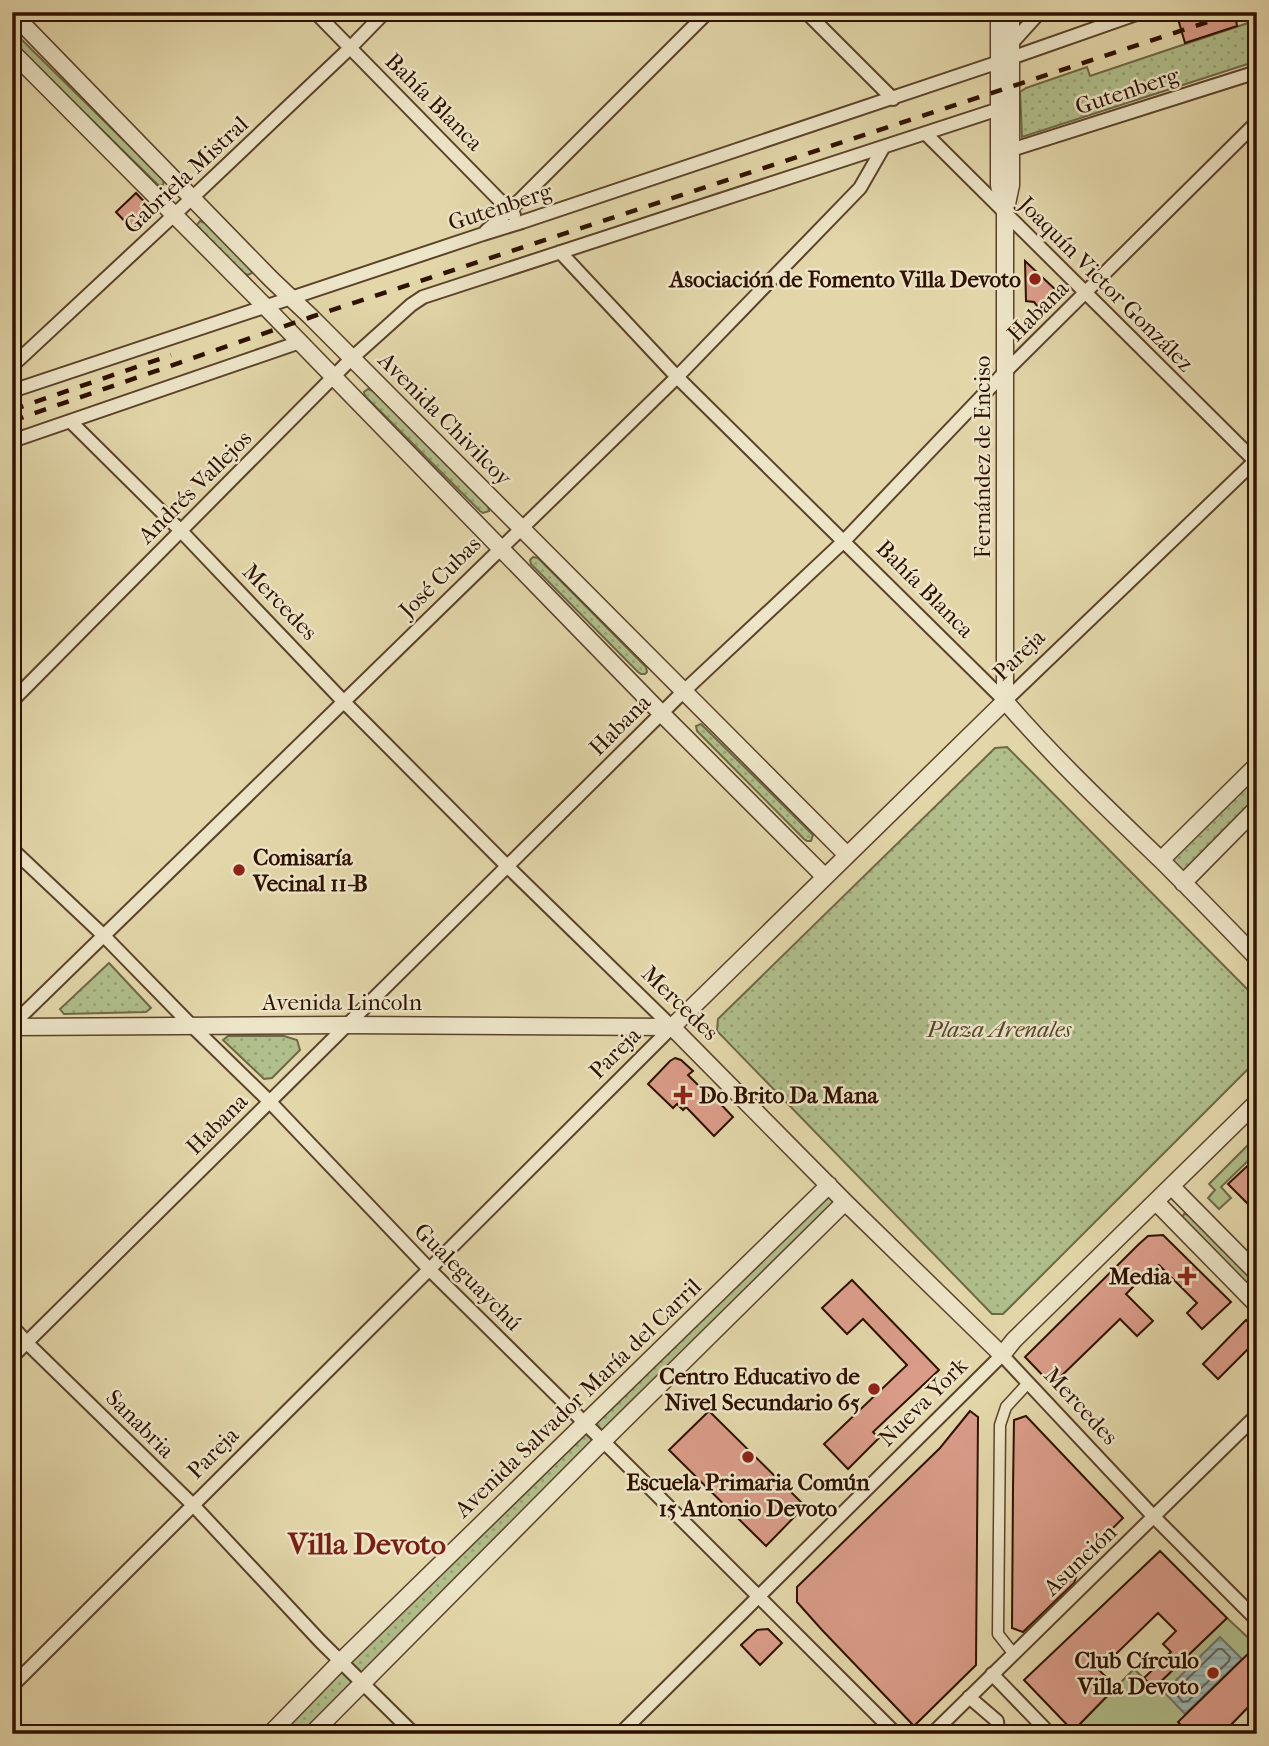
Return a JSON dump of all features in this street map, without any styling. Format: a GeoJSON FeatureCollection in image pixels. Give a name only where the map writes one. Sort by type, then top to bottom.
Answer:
{"type":"FeatureCollection","features":[{"type":"Feature","properties":{"kind":"street","name":"Bahía Blanca"},"geometry":{"type":"LineString","coordinates":[[315,12],[522,222]]}},
{"type":"Feature","properties":{"kind":"street","name":"Gabriela Mistral"},"geometry":{"type":"LineString","coordinates":[[13,365],[385,12]]}},
{"type":"Feature","properties":{"kind":"street"},"geometry":{"type":"LineString","coordinates":[[483,234],[708,12]]}},
{"type":"Feature","properties":{"kind":"street"},"geometry":{"type":"LineString","coordinates":[[806,12],[893,99]]}},
{"type":"Feature","properties":{"kind":"street","name":"Fernández de Enciso"},"geometry":{"type":"LineString","coordinates":[[999,12],[1007,55],[1011,150],[1011,185],[1004,213]]}},
{"type":"Feature","properties":{"kind":"street","name":"Fernández de Enciso"},"geometry":{"type":"LineString","coordinates":[[1005,701],[1004,213],[999,185],[999,109],[1011,12]]}},
{"type":"Feature","properties":{"kind":"street"},"geometry":{"type":"LineString","coordinates":[[1007,55],[1040,12]]}},
{"type":"Feature","properties":{"kind":"street","name":"Gutenberg"},"geometry":{"type":"LineString","coordinates":[[12,391],[893,99],[1007,55],[1142,12]]}},
{"type":"Feature","properties":{"kind":"street","name":"Avenida Chivilcoy"},"geometry":{"type":"LineString","coordinates":[[12,13],[192,198],[846,855]]}},
{"type":"Feature","properties":{"kind":"street"},"geometry":{"type":"LineString","coordinates":[[12,52],[825,877]]}},
{"type":"Feature","properties":{"kind":"street","name":"Gutenberg"},"geometry":{"type":"LineString","coordinates":[[1011,150],[1257,72]]}},
{"type":"Feature","properties":{"kind":"street"},"geometry":{"type":"LineString","coordinates":[[560,252],[999,109]]}},
{"type":"Feature","properties":{"kind":"street","name":"Habana"},"geometry":{"type":"LineString","coordinates":[[12,1357],[661,713],[844,541],[1005,372],[1257,122]]}},
{"type":"Feature","properties":{"kind":"street","name":"Joaquín Victor González"},"geometry":{"type":"LineString","coordinates":[[926,134],[1256,461]]}},
{"type":"Feature","properties":{"kind":"street","name":"José Cubas"},"geometry":{"type":"LineString","coordinates":[[12,1026],[677,377],[860,188],[883,148]]}},
{"type":"Feature","properties":{"kind":"street","name":"Bahía Blanca"},"geometry":{"type":"LineString","coordinates":[[560,252],[677,377],[1005,701],[1074,776],[1257,958]]}},
{"type":"Feature","properties":{"kind":"street","name":"Andrés Vallejos"},"geometry":{"type":"LineString","coordinates":[[12,701],[352,358],[411,305],[423,297],[560,252]]}},
{"type":"Feature","properties":{"kind":"street"},"geometry":{"type":"LineString","coordinates":[[12,441],[300,342]]}},
{"type":"Feature","properties":{"kind":"street"},"geometry":{"type":"LineString","coordinates":[[13,365],[32,384]]}},
{"type":"Feature","properties":{"kind":"street","name":"Mercedes"},"geometry":{"type":"LineString","coordinates":[[70,421],[181,531],[344,702],[507,866],[673,1027],[845,1202],[1002,1355],[1154,1517],[1257,1620]]}},
{"type":"Feature","properties":{"kind":"street","name":"Pareja"},"geometry":{"type":"LineString","coordinates":[[12,1686],[846,855],[1256,461]]}},
{"type":"Feature","properties":{"kind":"street"},"geometry":{"type":"LineString","coordinates":[[1161,860],[1257,765]]}},
{"type":"Feature","properties":{"kind":"street"},"geometry":{"type":"LineString","coordinates":[[1183,883],[1257,808]]}},
{"type":"Feature","properties":{"kind":"street","name":"Gualeguaychú"},"geometry":{"type":"LineString","coordinates":[[12,849],[269,1101],[430,1270],[896,1734]]}},
{"type":"Feature","properties":{"kind":"street","name":"Avenida Lincoln"},"geometry":{"type":"LineString","coordinates":[[12,1026],[346,1024],[673,1027]]}},
{"type":"Feature","properties":{"kind":"street","name":"Nueva York"},"geometry":{"type":"LineString","coordinates":[[620,1734],[1257,1102]]}},
{"type":"Feature","properties":{"kind":"street","name":"Avenida Salvador María del Carril"},"geometry":{"type":"LineString","coordinates":[[270,1734],[341,1661],[829,1185]]}},
{"type":"Feature","properties":{"kind":"street"},"geometry":{"type":"LineString","coordinates":[[1172,1187],[1257,1273]]}},
{"type":"Feature","properties":{"kind":"street","name":"Avenida Salvador María del Carril"},"geometry":{"type":"LineString","coordinates":[[312,1734],[845,1202]]}},
{"type":"Feature","properties":{"kind":"street"},"geometry":{"type":"LineString","coordinates":[[1156,1202],[1257,1305]]}},
{"type":"Feature","properties":{"kind":"street","name":"Sanabria"},"geometry":{"type":"LineString","coordinates":[[12,1326],[193,1505],[320,1641],[414,1734]]}},
{"type":"Feature","properties":{"kind":"street"},"geometry":{"type":"LineString","coordinates":[[1013,1653],[998,1634],[1000,1425],[1006,1406],[1028,1383]]}},
{"type":"Feature","properties":{"kind":"street","name":"Asunción"},"geometry":{"type":"LineString","coordinates":[[932,1734],[1257,1415]]}},
{"type":"Feature","properties":{"kind":"street"},"geometry":{"type":"LineString","coordinates":[[992,1674],[1051,1734]]}},
{"type":"Feature","properties":{"kind":"street"},"geometry":{"type":"LineString","coordinates":[[969,1698],[997,1721],[998,1734]]}},
{"type":"Feature","properties":{"kind":"street"},"geometry":{"type":"LineString","coordinates":[[1251,1734],[1257,1728]]}},
{"type":"Feature","properties":{"kind":"green space"},"geometry":{"type":"Polygon","coordinates":[[[1257,20],[1257,61],[1022,137],[1020,92],[1026,88],[1087,67],[1090,76],[1257,20]]]}},
{"type":"Feature","properties":{"kind":"green space"},"geometry":{"type":"Polygon","coordinates":[[[16,34],[164,180],[163,185],[159,186],[12,42],[12,35],[16,34]]]}},
{"type":"Feature","properties":{"kind":"green space"},"geometry":{"type":"Polygon","coordinates":[[[200,221],[250,267],[252,273],[243,273],[198,228],[200,221]]]}},
{"type":"Feature","properties":{"kind":"green space"},"geometry":{"type":"Polygon","coordinates":[[[368,389],[488,506],[489,511],[480,511],[365,396],[364,392],[368,389]]]}},
{"type":"Feature","properties":{"kind":"green space"},"geometry":{"type":"Polygon","coordinates":[[[533,557],[538,558],[646,667],[645,674],[638,672],[531,564],[533,557]]]}},
{"type":"Feature","properties":{"kind":"green space"},"geometry":{"type":"Polygon","coordinates":[[[701,724],[813,835],[811,841],[804,839],[697,731],[696,726],[701,724]]]}},
{"type":"Feature","properties":{"kind":"green space","name":"Plaza Arenales"},"geometry":{"type":"Polygon","coordinates":[[[1007,747],[1257,999],[1257,1060],[1003,1314],[992,1314],[717,1031],[718,1019],[995,748],[1007,747]]]}},
{"type":"Feature","properties":{"kind":"green space"},"geometry":{"type":"Polygon","coordinates":[[[1257,765],[1257,808],[1183,883],[1161,860],[1257,765]]]}},
{"type":"Feature","properties":{"kind":"green space"},"geometry":{"type":"Polygon","coordinates":[[[109,963],[151,1008],[146,1012],[64,1014],[60,1009],[109,963]]]}},
{"type":"Feature","properties":{"kind":"green space"},"geometry":{"type":"Polygon","coordinates":[[[228,1036],[284,1036],[297,1040],[300,1050],[272,1078],[264,1079],[223,1040],[228,1036]]]}},
{"type":"Feature","properties":{"kind":"green space"},"geometry":{"type":"Polygon","coordinates":[[[1248,1145],[1256,1153],[1221,1187],[1231,1198],[1219,1209],[1208,1198],[1215,1190],[1209,1184],[1248,1145]]]}},
{"type":"Feature","properties":{"kind":"green space"},"geometry":{"type":"Polygon","coordinates":[[[829,1185],[841,1197],[312,1734],[270,1734],[829,1185]]]}},
{"type":"Feature","properties":{"kind":"green space"},"geometry":{"type":"Polygon","coordinates":[[[1184,1214],[1190,1215],[1257,1283],[1257,1295],[1182,1218],[1184,1214]]]}},
{"type":"Feature","properties":{"kind":"green space","name":"Club Círculo Villa Devoto"},"geometry":{"type":"Polygon","coordinates":[[[1227,1618],[1257,1646],[1257,1698],[1222,1734],[1076,1734],[1073,1731],[1134,1669],[1154,1688],[1227,1618]]]}},
{"type":"Feature","properties":{"kind":"water"},"geometry":{"type":"Polygon","coordinates":[[[1220,1637],[1242,1659],[1185,1714],[1164,1692],[1220,1637]]]}},
{"type":"Feature","properties":{"kind":"building"},"geometry":{"type":"Polygon","coordinates":[[[1176,12],[1235,12],[1237,26],[1185,43],[1176,12]]]}},
{"type":"Feature","properties":{"kind":"building"},"geometry":{"type":"Polygon","coordinates":[[[136,193],[152,210],[132,229],[116,212],[136,193]]]}},
{"type":"Feature","properties":{"kind":"building","name":"Asociación de Fomento Villa Devoto"},"geometry":{"type":"Polygon","coordinates":[[[1025,261],[1058,292],[1039,308],[1034,302],[1026,301],[1025,261]]]}},
{"type":"Feature","properties":{"kind":"building"},"geometry":{"type":"Polygon","coordinates":[[[675,1058],[693,1071],[688,1075],[733,1117],[714,1136],[686,1107],[683,1110],[677,1104],[673,1108],[648,1084],[675,1058]]]}},
{"type":"Feature","properties":{"kind":"building"},"geometry":{"type":"Polygon","coordinates":[[[1257,1157],[1257,1213],[1228,1184],[1257,1157]]]}},
{"type":"Feature","properties":{"kind":"building"},"geometry":{"type":"Polygon","coordinates":[[[1163,1235],[1231,1302],[1202,1329],[1187,1313],[1197,1303],[1159,1265],[1150,1270],[1126,1294],[1153,1321],[1137,1336],[1120,1319],[1052,1385],[1025,1357],[1148,1236],[1163,1235]]]}},
{"type":"Feature","properties":{"kind":"building"},"geometry":{"type":"Polygon","coordinates":[[[852,1280],[939,1370],[873,1432],[879,1438],[848,1469],[824,1444],[907,1365],[863,1319],[847,1334],[822,1308],[852,1280]]]}},
{"type":"Feature","properties":{"kind":"building"},"geometry":{"type":"Polygon","coordinates":[[[1246,1320],[1257,1331],[1257,1340],[1218,1379],[1203,1364],[1246,1320]]]}},
{"type":"Feature","properties":{"kind":"building"},"geometry":{"type":"Polygon","coordinates":[[[709,1411],[805,1506],[766,1546],[669,1450],[709,1411]]]}},
{"type":"Feature","properties":{"kind":"building"},"geometry":{"type":"Polygon","coordinates":[[[970,1411],[978,1417],[976,1665],[914,1726],[797,1602],[797,1587],[940,1448],[970,1411]]]}},
{"type":"Feature","properties":{"kind":"building"},"geometry":{"type":"Polygon","coordinates":[[[1026,1416],[1123,1518],[1083,1558],[1074,1583],[1023,1632],[1012,1628],[1013,1488],[1014,1420],[1026,1416]]]}},
{"type":"Feature","properties":{"kind":"building"},"geometry":{"type":"Polygon","coordinates":[[[1160,1551],[1227,1618],[1154,1688],[1144,1678],[1171,1652],[1163,1644],[1176,1631],[1158,1613],[1116,1654],[1111,1650],[1095,1666],[1116,1687],[1073,1731],[1024,1680],[1160,1551]]]}},
{"type":"Feature","properties":{"kind":"building"},"geometry":{"type":"Polygon","coordinates":[[[768,1629],[782,1643],[760,1665],[741,1645],[757,1630],[768,1629]]]}},
{"type":"Feature","properties":{"kind":"building"},"geometry":{"type":"Polygon","coordinates":[[[1257,1645],[1257,1698],[1222,1734],[1189,1734],[1178,1722],[1257,1645]]]}},
{"type":"Feature","properties":{"kind":"railway"},"geometry":{"type":"LineString","coordinates":[[12,421],[311,317],[1238,12]]}},
{"type":"Feature","properties":{"kind":"railway"},"geometry":{"type":"LineString","coordinates":[[12,410],[171,355]]}},
{"type":"Feature","properties":{"kind":"place","name":"Asociación de Fomento Villa Devoto"},"geometry":{"type":"Point","coordinates":[1035,279]}},
{"type":"Feature","properties":{"kind":"place","name":"Comisaría Vecinal 11-B"},"geometry":{"type":"Point","coordinates":[239,870]}},
{"type":"Feature","properties":{"kind":"place","name":"Do Brito Da Mana"},"geometry":{"type":"Point","coordinates":[683,1095]}},
{"type":"Feature","properties":{"kind":"place","name":"Media"},"geometry":{"type":"Point","coordinates":[1187,1276]}},
{"type":"Feature","properties":{"kind":"place","name":"Centro Educativo de Nivel Secundario 65"},"geometry":{"type":"Point","coordinates":[874,1389]}},
{"type":"Feature","properties":{"kind":"place","name":"Escuela Primaria Común 15 Antonio Devoto"},"geometry":{"type":"Point","coordinates":[748,1457]}},
{"type":"Feature","properties":{"kind":"place","name":"Club Círculo Villa Devoto"},"geometry":{"type":"Point","coordinates":[1213,1673]}},
{"type":"Feature","properties":{"kind":"district","name":"Villa Devoto"},"geometry":{"type":"Point","coordinates":[367,1544]}}]}
